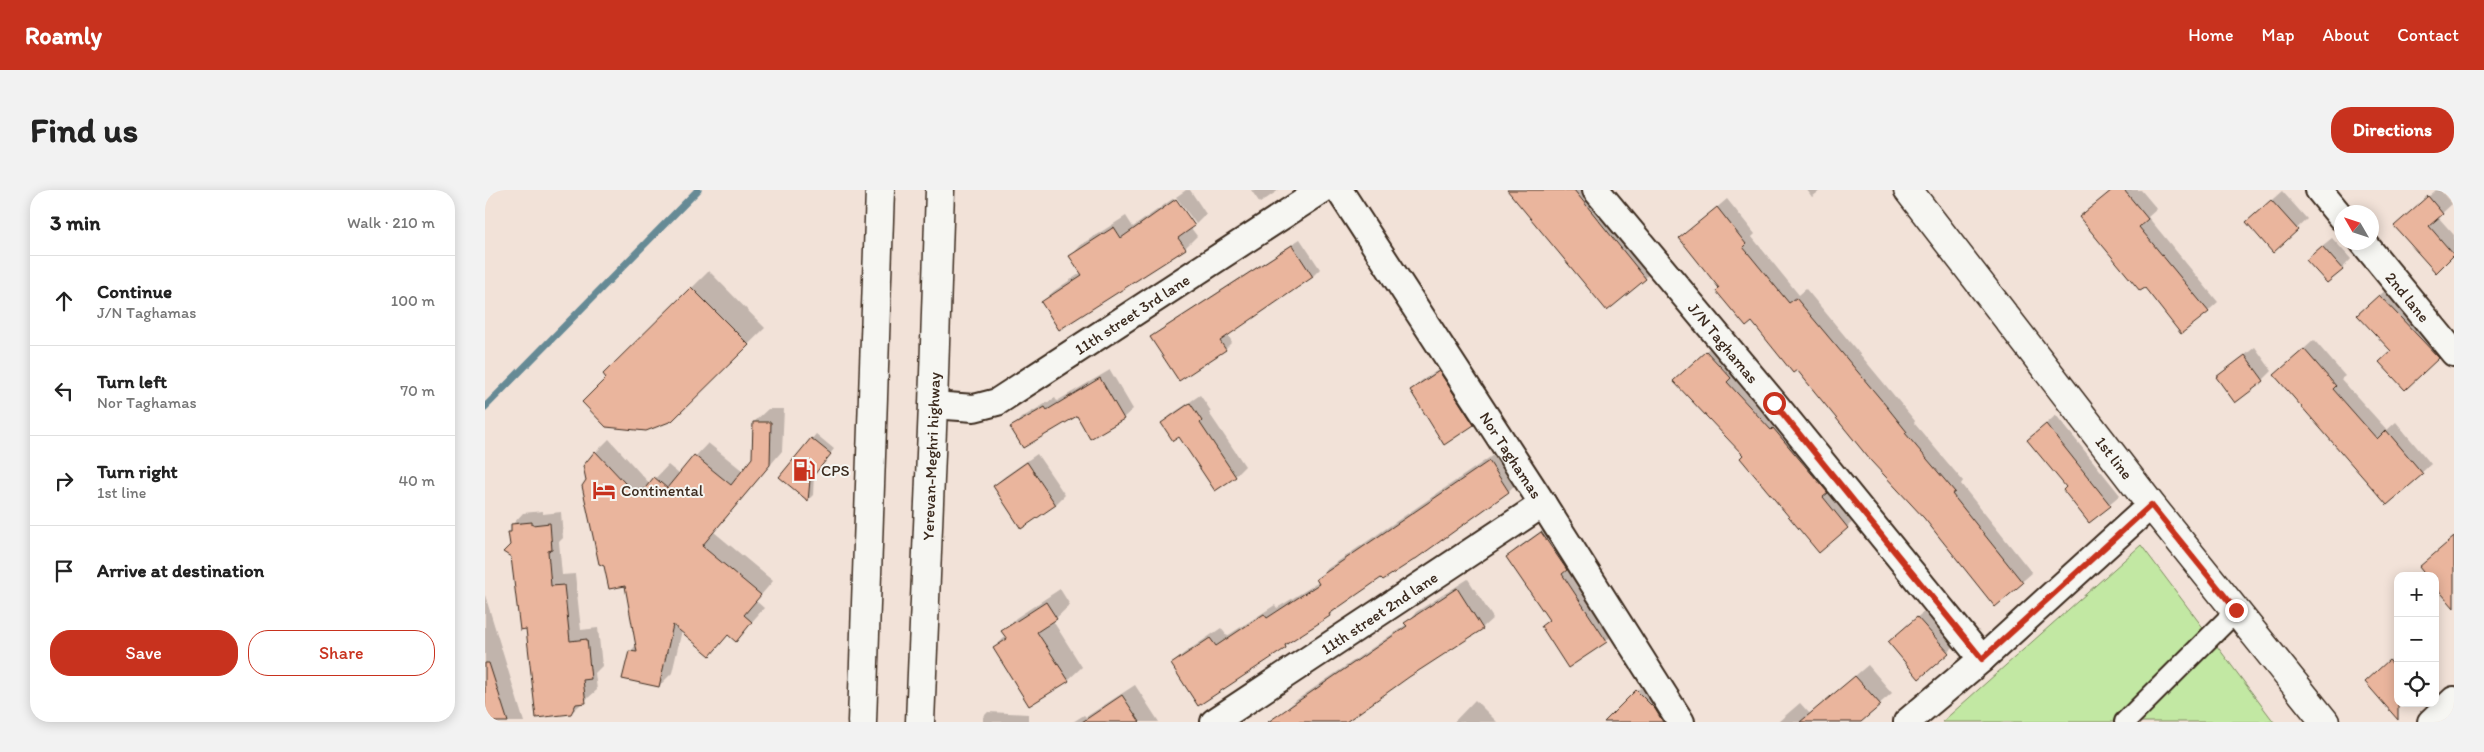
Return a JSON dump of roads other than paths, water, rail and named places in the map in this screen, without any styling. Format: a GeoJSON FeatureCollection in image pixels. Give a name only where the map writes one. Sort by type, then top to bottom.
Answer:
{"type":"FeatureCollection","features":[{"type":"Feature","properties":{"kind":"main road"},"geometry":{"type":"LineString","coordinates":[[862,722],[880,190]]}},
{"type":"Feature","properties":{"kind":"main road","name":"Yerevan-Meghri highway"},"geometry":{"type":"LineString","coordinates":[[920,722],[940,190]]}},
{"type":"Feature","properties":{"kind":"main road","name":"1st line"},"geometry":{"type":"LineString","coordinates":[[1908,190],[2151,505],[2325,722]]}},
{"type":"Feature","properties":{"kind":"street","name":"11th street 3rd lane"},"geometry":{"type":"LineString","coordinates":[[933,405],[975,408],[997,402],[1322,190]]}},
{"type":"Feature","properties":{"kind":"street","name":"Nor Taghamas"},"geometry":{"type":"LineString","coordinates":[[1339,190],[1543,504],[1681,722]]}},
{"type":"Feature","properties":{"kind":"street","name":"J/N Taghamas"},"geometry":{"type":"LineString","coordinates":[[1596,190],[1774,403],[1982,659]]}},
{"type":"Feature","properties":{"kind":"street"},"geometry":{"type":"LineString","coordinates":[[2319,190],[2334,208]]}},
{"type":"Feature","properties":{"kind":"street","name":"2nd lane"},"geometry":{"type":"LineString","coordinates":[[2370,250],[2454,353]]}},
{"type":"Feature","properties":{"kind":"street","name":"11th street 2nd lane"},"geometry":{"type":"LineString","coordinates":[[1214,722],[1543,504]]}},
{"type":"Feature","properties":{"kind":"street"},"geometry":{"type":"LineString","coordinates":[[1907,722],[1982,659],[2151,505]]}},
{"type":"Feature","properties":{"kind":"street"},"geometry":{"type":"LineString","coordinates":[[2125,722],[2236,610]]}},
{"type":"Feature","properties":{"kind":"street"},"geometry":{"type":"LineString","coordinates":[[2431,722],[2454,700]]}},
{"type":"Feature","properties":{"kind":"waterway"},"geometry":{"type":"LineString","coordinates":[[485,407],[698,190]]}},
{"type":"Feature","properties":{"kind":"place","name":"CPS"},"geometry":{"type":"Point","coordinates":[804,470]}},
{"type":"Feature","properties":{"kind":"place","name":"Continental"},"geometry":{"type":"Point","coordinates":[604,490]}}]}
